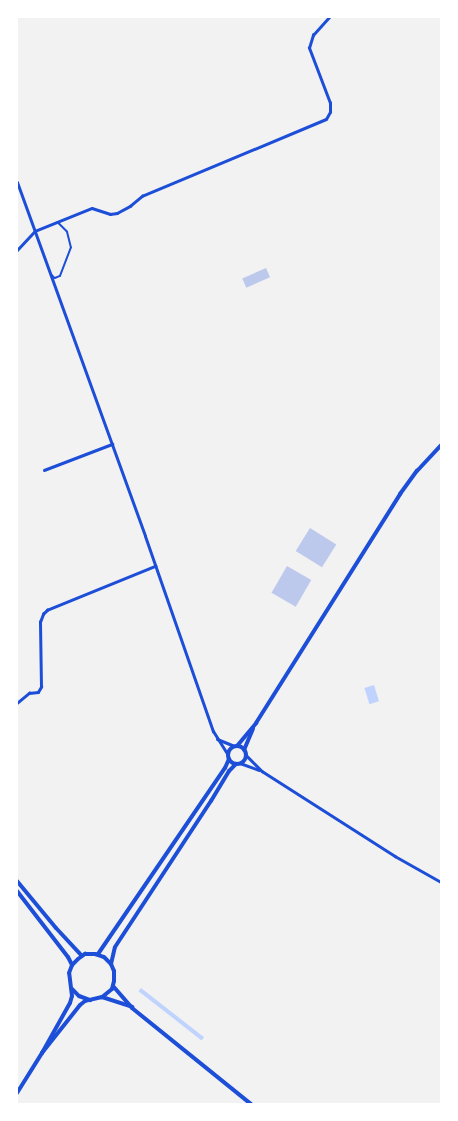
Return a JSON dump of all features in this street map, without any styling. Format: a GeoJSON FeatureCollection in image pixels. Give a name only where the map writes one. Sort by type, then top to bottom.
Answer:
{"type":"FeatureCollection","features":[{"type":"Feature","properties":{"kind":"main road"},"geometry":{"type":"LineString","coordinates":[[244,750],[256,723],[400,494],[417,471],[441,445]]}},
{"type":"Feature","properties":{"kind":"main road"},"geometry":{"type":"LineString","coordinates":[[98,954],[225,768],[229,750],[235,746],[256,723]]}},
{"type":"Feature","properties":{"kind":"main road"},"geometry":{"type":"LineString","coordinates":[[111,964],[115,947],[229,771],[244,760],[246,755],[244,750],[235,746]]}},
{"type":"Feature","properties":{"kind":"main road"},"geometry":{"type":"LineString","coordinates":[[228,757],[238,764]]}},
{"type":"Feature","properties":{"kind":"main road"},"geometry":{"type":"LineString","coordinates":[[17,881],[56,928],[82,956]]}},
{"type":"Feature","properties":{"kind":"main road"},"geometry":{"type":"LineString","coordinates":[[17,891],[68,957],[72,965]]}},
{"type":"Feature","properties":{"kind":"main road"},"geometry":{"type":"LineString","coordinates":[[17,1093],[42,1053],[70,1003],[72,996],[69,978],[72,965],[82,956],[98,954],[104,957],[111,964],[115,976],[113,986],[110,991],[102,997],[80,1005],[42,1053]]}},
{"type":"Feature","properties":{"kind":"main road"},"geometry":{"type":"LineString","coordinates":[[113,986],[132,1008],[251,1104]]}},
{"type":"Feature","properties":{"kind":"main road"},"geometry":{"type":"LineString","coordinates":[[71,987],[79,996],[91,1000]]}},
{"type":"Feature","properties":{"kind":"main road"},"geometry":{"type":"LineString","coordinates":[[102,997],[132,1008]]}},
{"type":"Feature","properties":{"kind":"street"},"geometry":{"type":"LineString","coordinates":[[17,250],[35,231],[92,208],[110,214],[117,213],[130,206],[142,196],[326,119],[330,112],[330,103],[309,48],[313,35],[329,17]]}},
{"type":"Feature","properties":{"kind":"street"},"geometry":{"type":"LineString","coordinates":[[17,182],[112,444],[213,731],[228,757]]}},
{"type":"Feature","properties":{"kind":"street"},"geometry":{"type":"LineString","coordinates":[[44,470],[112,444]]}},
{"type":"Feature","properties":{"kind":"street"},"geometry":{"type":"LineString","coordinates":[[17,703],[29,693],[38,692],[41,687],[40,622],[43,614],[47,610],[155,566]]}},
{"type":"Feature","properties":{"kind":"street"},"geometry":{"type":"LineString","coordinates":[[217,739],[235,746]]}},
{"type":"Feature","properties":{"kind":"street"},"geometry":{"type":"LineString","coordinates":[[246,755],[262,771],[395,856],[441,882]]}},
{"type":"Feature","properties":{"kind":"street"},"geometry":{"type":"LineString","coordinates":[[238,764],[262,771]]}},
{"type":"Feature","properties":{"kind":"lane"},"geometry":{"type":"LineString","coordinates":[[51,274],[55,278],[60,276],[71,248],[67,232],[57,222]]}},
{"type":"Feature","properties":{"kind":"water"},"geometry":{"type":"Polygon","coordinates":[[[374,685],[379,701],[369,704],[364,688],[374,685]]]}},
{"type":"Feature","properties":{"kind":"water"},"geometry":{"type":"Polygon","coordinates":[[[141,988],[204,1037],[202,1040],[139,991],[141,988]]]}},
{"type":"Feature","properties":{"kind":"building"},"geometry":{"type":"Polygon","coordinates":[[[266,268],[270,277],[246,288],[242,279],[266,268]]]}},
{"type":"Feature","properties":{"kind":"building"},"geometry":{"type":"Polygon","coordinates":[[[310,528],[336,544],[322,567],[296,551],[310,528]]]}},
{"type":"Feature","properties":{"kind":"building"},"geometry":{"type":"Polygon","coordinates":[[[287,566],[311,580],[296,607],[272,593],[287,566]]]}}]}
